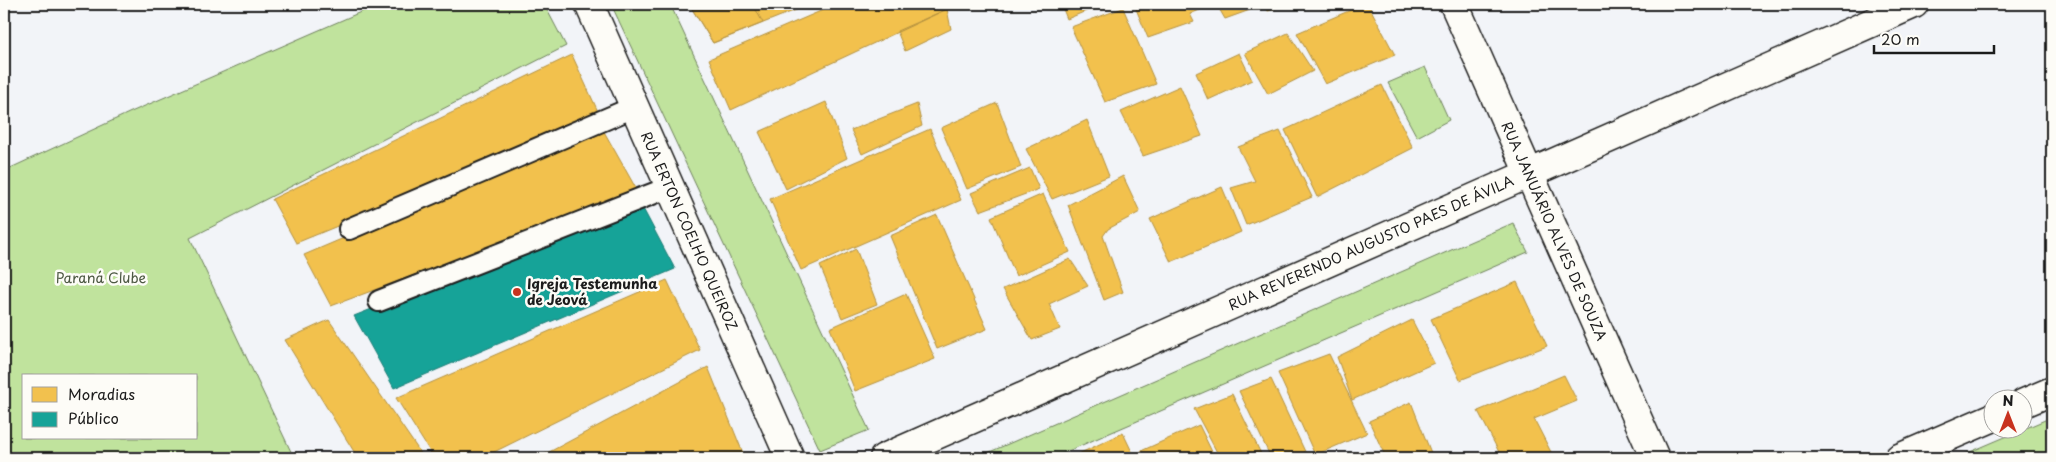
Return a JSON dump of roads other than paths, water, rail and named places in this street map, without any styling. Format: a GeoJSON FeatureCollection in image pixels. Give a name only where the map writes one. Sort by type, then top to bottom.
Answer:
{"type":"FeatureCollection","features":[{"type":"Feature","properties":{"kind":"street","name":"RUA ERTON COELHO QUEIROZ"},"geometry":{"type":"LineString","coordinates":[[588,4],[790,458]]}},
{"type":"Feature","properties":{"kind":"street","name":"RUA JANUÁRIO ALVES DE SOUZA"},"geometry":{"type":"LineString","coordinates":[[1454,4],[1655,458]]}},
{"type":"Feature","properties":{"kind":"street","name":"RUA REVERENDO AUGUSTO PAES DE ÁVILA"},"geometry":{"type":"LineString","coordinates":[[884,458],[1914,4]]}},
{"type":"Feature","properties":{"kind":"street"},"geometry":{"type":"LineString","coordinates":[[2034,399],[2052,391]]}},
{"type":"Feature","properties":{"kind":"street"},"geometry":{"type":"LineString","coordinates":[[1899,458],[1984,421]]}},
{"type":"Feature","properties":{"kind":"lane"},"geometry":{"type":"LineString","coordinates":[[349,229],[634,107]]}},
{"type":"Feature","properties":{"kind":"lane"},"geometry":{"type":"LineString","coordinates":[[380,301],[670,187]]}},
{"type":"Feature","properties":{"kind":"place","name":"Igreja Testemunha de Jeová"},"geometry":{"type":"Point","coordinates":[517,292]}},
{"type":"Feature","properties":{"kind":"park label","name":"Paraná Clube"},"geometry":{"type":"Point","coordinates":[101,278]}}]}
